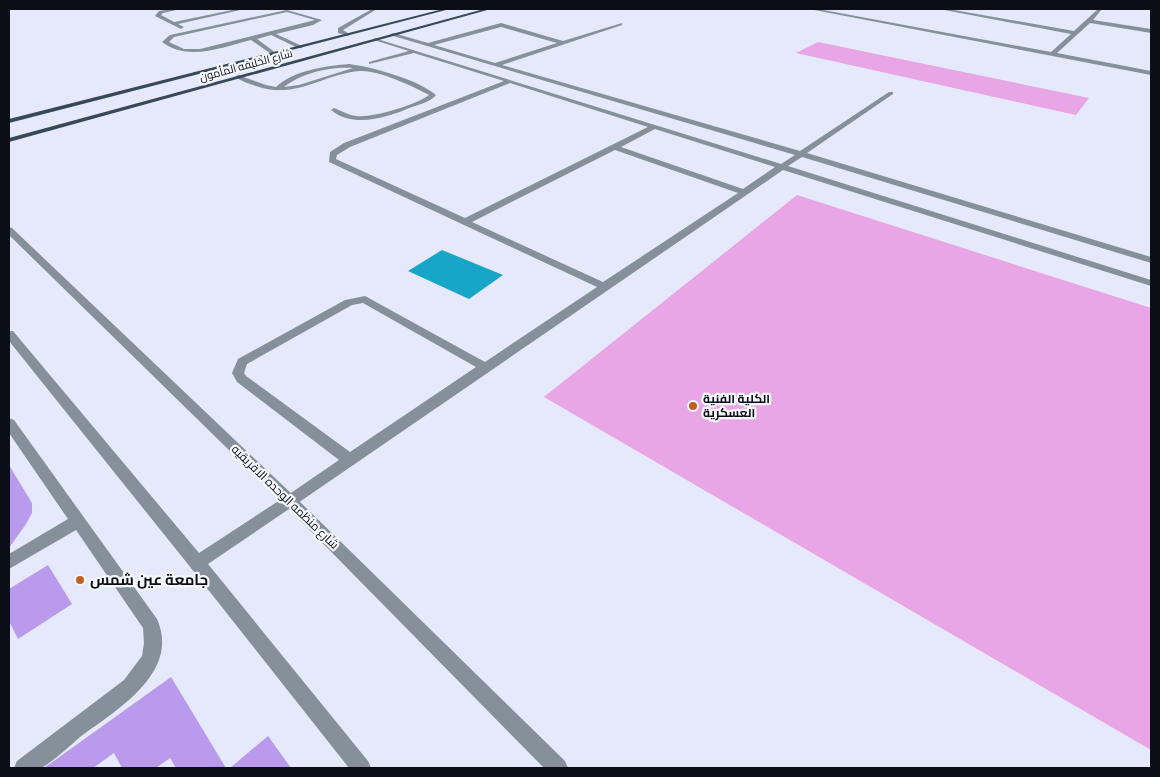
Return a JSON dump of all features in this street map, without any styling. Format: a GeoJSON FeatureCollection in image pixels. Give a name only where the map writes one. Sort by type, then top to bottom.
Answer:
{"type":"FeatureCollection","features":[{"type":"Feature","properties":{"kind":"main road","name":"شارع الخليفه المأمون"},"geometry":{"type":"LineString","coordinates":[[9,121],[448,9]]}},
{"type":"Feature","properties":{"kind":"main road","name":"شارع الخليفه المأمون"},"geometry":{"type":"LineString","coordinates":[[9,140],[490,9]]}},
{"type":"Feature","properties":{"kind":"main road"},"geometry":{"type":"LineString","coordinates":[[409,19],[407,23],[428,25]]}},
{"type":"Feature","properties":{"kind":"main road"},"geometry":{"type":"LineString","coordinates":[[326,40],[343,41],[348,45],[345,48]]}},
{"type":"Feature","properties":{"kind":"main road"},"geometry":{"type":"LineString","coordinates":[[39,114],[60,126]]}},
{"type":"Feature","properties":{"kind":"street"},"geometry":{"type":"LineString","coordinates":[[179,9],[159,14],[158,16],[190,32]]}},
{"type":"Feature","properties":{"kind":"street"},"geometry":{"type":"LineString","coordinates":[[174,23],[243,9]]}},
{"type":"Feature","properties":{"kind":"street"},"geometry":{"type":"LineString","coordinates":[[347,35],[340,32],[340,29],[375,9]]}},
{"type":"Feature","properties":{"kind":"street"},"geometry":{"type":"LineString","coordinates":[[811,9],[1151,73]]}},
{"type":"Feature","properties":{"kind":"street"},"geometry":{"type":"LineString","coordinates":[[844,15],[857,9]]}},
{"type":"Feature","properties":{"kind":"street"},"geometry":{"type":"LineString","coordinates":[[941,9],[1075,33]]}},
{"type":"Feature","properties":{"kind":"street"},"geometry":{"type":"LineString","coordinates":[[1053,54],[1056,48],[1090,21],[1100,9]]}},
{"type":"Feature","properties":{"kind":"street"},"geometry":{"type":"LineString","coordinates":[[262,12],[270,14]]}},
{"type":"Feature","properties":{"kind":"street"},"geometry":{"type":"LineString","coordinates":[[294,12],[319,20],[272,34],[194,52],[183,51],[165,42],[172,36],[190,32],[270,14],[294,12]]}},
{"type":"Feature","properties":{"kind":"street"},"geometry":{"type":"LineString","coordinates":[[1090,21],[1151,31]]}},
{"type":"Feature","properties":{"kind":"street"},"geometry":{"type":"LineString","coordinates":[[477,72],[496,64],[620,24]]}},
{"type":"Feature","properties":{"kind":"street"},"geometry":{"type":"LineString","coordinates":[[429,45],[501,25],[564,42]]}},
{"type":"Feature","properties":{"kind":"street"},"geometry":{"type":"LineString","coordinates":[[272,34],[300,47]]}},
{"type":"Feature","properties":{"kind":"street"},"geometry":{"type":"LineString","coordinates":[[393,35],[801,154],[1151,260]]}},
{"type":"Feature","properties":{"kind":"street"},"geometry":{"type":"LineString","coordinates":[[252,38],[274,54]]}},
{"type":"Feature","properties":{"kind":"street"},"geometry":{"type":"LineString","coordinates":[[376,40],[1151,283]]}},
{"type":"Feature","properties":{"kind":"street"},"geometry":{"type":"LineString","coordinates":[[371,63],[412,51]]}},
{"type":"Feature","properties":{"kind":"street"},"geometry":{"type":"LineString","coordinates":[[238,77],[268,88],[278,89],[297,87],[363,69],[395,77],[432,93],[433,96],[368,119],[353,118],[334,110]]}},
{"type":"Feature","properties":{"kind":"street"},"geometry":{"type":"LineString","coordinates":[[529,74],[347,144],[333,154],[332,158],[336,162],[605,287]]}},
{"type":"Feature","properties":{"kind":"street"},"geometry":{"type":"LineString","coordinates":[[197,563],[891,93]]}},
{"type":"Feature","properties":{"kind":"street"},"geometry":{"type":"LineString","coordinates":[[637,122],[653,118],[655,112]]}},
{"type":"Feature","properties":{"kind":"street"},"geometry":{"type":"LineString","coordinates":[[667,131],[670,125],[686,122]]}},
{"type":"Feature","properties":{"kind":"street"},"geometry":{"type":"LineString","coordinates":[[465,222],[654,127]]}},
{"type":"Feature","properties":{"kind":"street"},"geometry":{"type":"LineString","coordinates":[[615,147],[744,192]]}},
{"type":"Feature","properties":{"kind":"street"},"geometry":{"type":"LineString","coordinates":[[1003,236],[1015,219]]}},
{"type":"Feature","properties":{"kind":"street","name":"شارع منظمه الوحده الافريقيه"},"geometry":{"type":"LineString","coordinates":[[9,230],[15,242],[290,501],[558,768]]}},
{"type":"Feature","properties":{"kind":"street"},"geometry":{"type":"LineString","coordinates":[[350,460],[241,379],[238,373],[242,362],[348,302],[365,299],[485,367]]}},
{"type":"Feature","properties":{"kind":"street"},"geometry":{"type":"LineString","coordinates":[[9,334],[197,563],[361,768]]}},
{"type":"Feature","properties":{"kind":"street"},"geometry":{"type":"LineString","coordinates":[[9,423],[151,625],[154,638],[152,654],[144,670],[131,687],[24,768]]}},
{"type":"Feature","properties":{"kind":"street"},"geometry":{"type":"LineString","coordinates":[[9,562],[78,521]]}},
{"type":"Feature","properties":{"kind":"shaded area"},"geometry":{"type":"Polygon","coordinates":[[[818,42],[1089,98],[1076,115],[796,53],[818,42]]]}},
{"type":"Feature","properties":{"kind":"shaded area"},"geometry":{"type":"Polygon","coordinates":[[[797,195],[1151,308],[1151,750],[544,397],[797,195]]]}},
{"type":"Feature","properties":{"kind":"water"},"geometry":{"type":"Polygon","coordinates":[[[442,250],[503,275],[469,299],[408,271],[442,250]]]}},
{"type":"Feature","properties":{"kind":"building"},"geometry":{"type":"Polygon","coordinates":[[[9,465],[32,503],[32,513],[9,548],[9,465]]]}},
{"type":"Feature","properties":{"kind":"building"},"geometry":{"type":"Polygon","coordinates":[[[48,565],[72,604],[18,639],[9,621],[9,589],[48,565]]]}},
{"type":"Feature","properties":{"kind":"building"},"geometry":{"type":"Polygon","coordinates":[[[171,677],[226,768],[176,768],[170,758],[156,768],[122,768],[114,753],[93,768],[44,768],[171,677]]]}},
{"type":"Feature","properties":{"kind":"building"},"geometry":{"type":"Polygon","coordinates":[[[268,736],[291,768],[230,768],[268,736]]]}},
{"type":"Feature","properties":{"kind":"place","name":"الكلية الفنية العسكرية"},"geometry":{"type":"Point","coordinates":[693,406]}},
{"type":"Feature","properties":{"kind":"place","name":"جامعة عين شمس"},"geometry":{"type":"Point","coordinates":[80,580]}}]}
